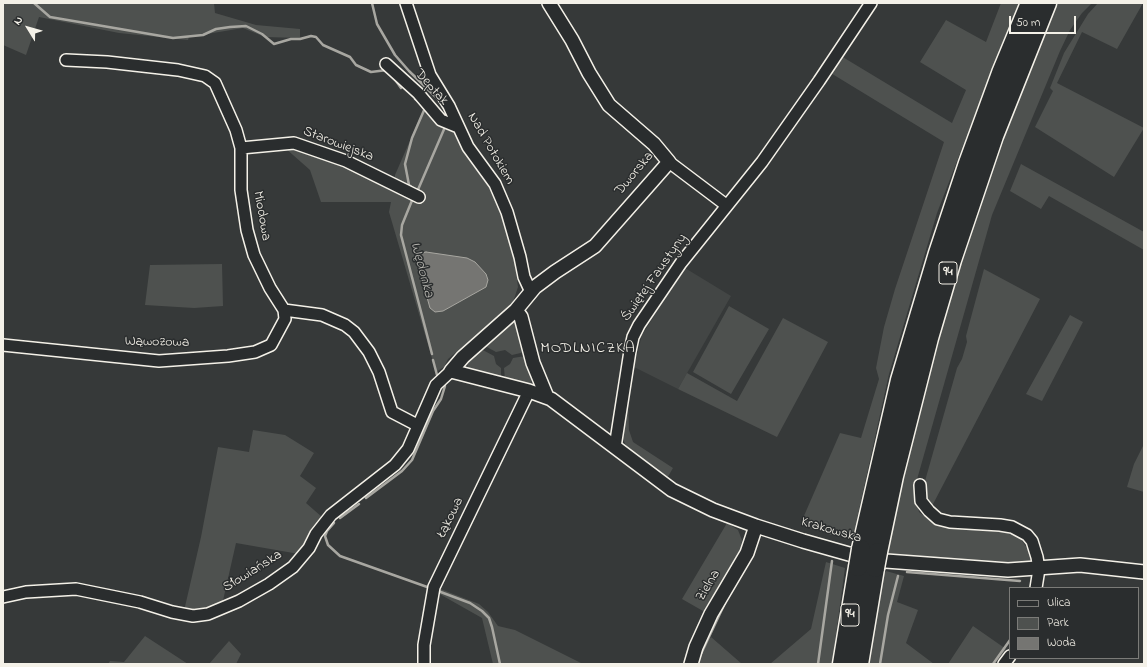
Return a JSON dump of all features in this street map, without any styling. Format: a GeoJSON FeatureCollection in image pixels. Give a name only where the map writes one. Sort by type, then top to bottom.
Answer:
{"type":"FeatureCollection","features":[{"type":"Feature","properties":{"kind":"highway","name":"94"},"geometry":{"type":"LineString","coordinates":[[859,664],[868,559],[900,380],[938,253],[968,163],[1001,73],[1030,3]]}},
{"type":"Feature","properties":{"kind":"highway","name":"94"},"geometry":{"type":"LineString","coordinates":[[842,664],[868,559],[894,476],[952,260],[997,129],[1047,3]]}},
{"type":"Feature","properties":{"kind":"street","name":"Nad Potokiem"},"geometry":{"type":"LineString","coordinates":[[406,3],[430,74],[449,106],[468,147],[498,191],[507,212],[524,277],[531,292]]}},
{"type":"Feature","properties":{"kind":"street","name":"Dworska"},"geometry":{"type":"LineString","coordinates":[[451,371],[463,356],[516,310],[531,292],[555,272],[595,246],[669,162],[654,144],[609,105],[549,3]]}},
{"type":"Feature","properties":{"kind":"street","name":"Świętej Faustyny"},"geometry":{"type":"LineString","coordinates":[[615,447],[633,337],[639,325],[681,263],[762,162],[819,81],[871,3]]}},
{"type":"Feature","properties":{"kind":"street","name":"Miodowa"},"geometry":{"type":"LineString","coordinates":[[66,60],[107,62],[178,70],[205,76],[215,83],[241,148],[241,190],[247,230],[255,260],[284,310]]}},
{"type":"Feature","properties":{"kind":"street","name":"Deptak"},"geometry":{"type":"LineString","coordinates":[[386,64],[422,97],[441,120],[458,127]]}},
{"type":"Feature","properties":{"kind":"street","name":"Starowiejska"},"geometry":{"type":"LineString","coordinates":[[241,148],[294,143],[346,161],[414,195]]}},
{"type":"Feature","properties":{"kind":"street"},"geometry":{"type":"LineString","coordinates":[[669,162],[726,205]]}},
{"type":"Feature","properties":{"kind":"street"},"geometry":{"type":"LineString","coordinates":[[284,310],[322,315],[345,325],[354,332],[369,352],[379,372],[392,412],[417,425]]}},
{"type":"Feature","properties":{"kind":"street","name":"Wąwozowa"},"geometry":{"type":"LineString","coordinates":[[3,345],[159,361],[228,356],[255,352],[271,345],[285,319],[284,310]]}},
{"type":"Feature","properties":{"kind":"street"},"geometry":{"type":"LineString","coordinates":[[516,310],[521,317],[533,362],[547,397]]}},
{"type":"Feature","properties":{"kind":"street","name":"Słowiańska"},"geometry":{"type":"LineString","coordinates":[[3,597],[26,592],[76,588],[140,602],[172,612],[193,616],[208,614],[221,609],[270,584],[293,567],[309,548],[316,534],[331,515],[395,465],[408,449],[417,425],[436,385],[451,371]]}},
{"type":"Feature","properties":{"kind":"street","name":"Krakowska"},"geometry":{"type":"LineString","coordinates":[[451,371],[547,397],[563,407],[672,490],[713,510],[756,526],[849,554],[886,561],[1008,570],[1080,565],[1144,572]]}},
{"type":"Feature","properties":{"kind":"street","name":"Łąkowa"},"geometry":{"type":"LineString","coordinates":[[424,664],[424,645],[434,587],[529,391]]}},
{"type":"Feature","properties":{"kind":"street"},"geometry":{"type":"LineString","coordinates":[[920,485],[921,501],[938,519],[950,522],[1000,524],[1012,527],[1027,535],[1032,541],[1037,556],[1039,569],[1036,587]]}},
{"type":"Feature","properties":{"kind":"street","name":"Zielna"},"geometry":{"type":"LineString","coordinates":[[691,664],[711,614],[747,553],[756,526]]}},
{"type":"Feature","properties":{"kind":"shaded area"},"geometry":{"type":"Polygon","coordinates":[[[685,268],[731,296],[678,389],[634,367],[642,335],[685,268]]]}},
{"type":"Feature","properties":{"kind":"green space"},"geometry":{"type":"Polygon","coordinates":[[[3,3],[214,3],[215,13],[256,25],[300,29],[300,38],[265,37],[243,28],[189,37],[188,40],[119,33],[39,17],[26,55],[3,45],[3,3]]]}},
{"type":"Feature","properties":{"kind":"green space"},"geometry":{"type":"Polygon","coordinates":[[[1001,3],[1020,3],[1006,34],[937,213],[889,374],[853,537],[835,536],[800,525],[840,433],[861,438],[879,379],[876,368],[884,327],[895,289],[944,142],[829,72],[841,56],[952,123],[966,90],[920,62],[946,20],[986,42],[1001,3]]]}},
{"type":"Feature","properties":{"kind":"green space"},"geometry":{"type":"Polygon","coordinates":[[[1057,3],[1092,3],[1082,13],[1070,30],[1060,51],[992,215],[914,490],[919,512],[933,523],[1002,531],[1021,539],[1030,553],[1030,563],[906,558],[886,555],[901,483],[941,322],[996,154],[1057,3]]]}},
{"type":"Feature","properties":{"kind":"green space"},"geometry":{"type":"Polygon","coordinates":[[[1098,3],[1143,3],[1117,49],[1082,32],[1057,83],[1144,128],[1114,177],[1035,127],[1053,91],[1050,88],[1064,53],[1088,14],[1098,3]]]}},
{"type":"Feature","properties":{"kind":"green space"},"geometry":{"type":"Polygon","coordinates":[[[425,106],[437,125],[458,135],[501,207],[513,249],[518,287],[512,305],[448,359],[444,367],[436,372],[389,212],[391,202],[321,202],[310,170],[284,147],[295,145],[393,189],[395,175],[425,106]]]}},
{"type":"Feature","properties":{"kind":"green space"},"geometry":{"type":"Polygon","coordinates":[[[1021,164],[1144,232],[1144,250],[1049,196],[1041,209],[1010,191],[1021,164]]]}},
{"type":"Feature","properties":{"kind":"green space"},"geometry":{"type":"Polygon","coordinates":[[[222,264],[223,306],[194,308],[145,305],[150,265],[222,264]]]}},
{"type":"Feature","properties":{"kind":"green space"},"geometry":{"type":"Polygon","coordinates":[[[984,269],[1040,299],[931,508],[923,494],[925,481],[957,368],[962,359],[967,342],[966,336],[984,269]]]}},
{"type":"Feature","properties":{"kind":"green space"},"geometry":{"type":"Polygon","coordinates":[[[729,306],[769,329],[731,394],[693,372],[729,306]]]}},
{"type":"Feature","properties":{"kind":"green space"},"geometry":{"type":"Polygon","coordinates":[[[1070,315],[1083,322],[1042,401],[1026,394],[1070,315]]]}},
{"type":"Feature","properties":{"kind":"green space"},"geometry":{"type":"Polygon","coordinates":[[[783,318],[828,342],[777,437],[678,389],[687,373],[737,401],[783,318]]]}},
{"type":"Feature","properties":{"kind":"green space"},"geometry":{"type":"Polygon","coordinates":[[[512,323],[516,323],[525,352],[512,355],[505,350],[496,352],[485,346],[512,323]]]}},
{"type":"Feature","properties":{"kind":"green space"},"geometry":{"type":"Polygon","coordinates":[[[481,349],[494,356],[496,364],[501,368],[501,377],[468,369],[467,362],[481,349]]]}},
{"type":"Feature","properties":{"kind":"green space"},"geometry":{"type":"Polygon","coordinates":[[[525,356],[532,378],[531,384],[528,386],[505,380],[504,368],[510,364],[513,358],[525,356]]]}},
{"type":"Feature","properties":{"kind":"green space"},"geometry":{"type":"Polygon","coordinates":[[[628,403],[629,430],[633,442],[673,468],[666,480],[627,448],[623,439],[622,430],[628,403]]]}},
{"type":"Feature","properties":{"kind":"green space"},"geometry":{"type":"Polygon","coordinates":[[[253,430],[285,435],[314,453],[300,476],[316,488],[306,503],[322,517],[299,554],[236,543],[222,605],[203,611],[184,611],[201,537],[218,447],[249,452],[253,430]]]}},
{"type":"Feature","properties":{"kind":"green space"},"geometry":{"type":"Polygon","coordinates":[[[1144,444],[1144,492],[1127,487],[1134,464],[1144,444]]]}},
{"type":"Feature","properties":{"kind":"green space"},"geometry":{"type":"Polygon","coordinates":[[[727,523],[738,530],[742,540],[740,551],[730,570],[703,611],[682,599],[727,523]]]}},
{"type":"Feature","properties":{"kind":"green space"},"geometry":{"type":"Polygon","coordinates":[[[826,562],[845,568],[832,664],[770,664],[811,629],[826,562]]]}},
{"type":"Feature","properties":{"kind":"green space"},"geometry":{"type":"Polygon","coordinates":[[[886,571],[904,576],[897,602],[918,610],[906,643],[934,664],[867,664],[882,576],[886,571]]]}},
{"type":"Feature","properties":{"kind":"green space"},"geometry":{"type":"Polygon","coordinates":[[[438,588],[479,604],[488,612],[498,626],[515,630],[583,664],[493,664],[482,618],[436,592],[438,588]]]}},
{"type":"Feature","properties":{"kind":"green space"},"geometry":{"type":"Polygon","coordinates":[[[973,626],[1006,649],[995,664],[948,664],[973,626]]]}},
{"type":"Feature","properties":{"kind":"green space"},"geometry":{"type":"Polygon","coordinates":[[[145,636],[188,664],[108,664],[110,661],[124,662],[145,636]]]}},
{"type":"Feature","properties":{"kind":"green space"},"geometry":{"type":"Polygon","coordinates":[[[711,637],[742,664],[696,664],[698,656],[711,637]]]}},
{"type":"Feature","properties":{"kind":"green space"},"geometry":{"type":"Polygon","coordinates":[[[229,641],[241,654],[236,664],[209,664],[229,641]]]}},
{"type":"Feature","properties":{"kind":"water"},"geometry":{"type":"Polygon","coordinates":[[[426,252],[467,258],[475,262],[486,274],[488,280],[486,287],[443,311],[435,312],[430,308],[416,258],[418,254],[426,252]]]}},
{"type":"Feature","properties":{"kind":"waterway"},"geometry":{"type":"LineString","coordinates":[[34,3],[50,17],[173,38],[203,35],[216,29],[246,26],[262,34],[274,44],[291,39],[300,39],[311,36],[316,37],[323,45],[350,57],[356,65],[371,72],[387,70]]}},
{"type":"Feature","properties":{"kind":"waterway","name":"Wędonka"},"geometry":{"type":"LineString","coordinates":[[372,3],[377,24],[395,55],[440,101]]}},
{"type":"Feature","properties":{"kind":"waterway"},"geometry":{"type":"LineString","coordinates":[[394,78],[401,88]]}},
{"type":"Feature","properties":{"kind":"waterway"},"geometry":{"type":"LineString","coordinates":[[415,99],[421,103]]}},
{"type":"Feature","properties":{"kind":"waterway"},"geometry":{"type":"LineString","coordinates":[[415,190],[409,185],[405,164],[412,138],[425,108]]}},
{"type":"Feature","properties":{"kind":"waterway","name":"Wędonka"},"geometry":{"type":"LineString","coordinates":[[417,192],[445,127]]}},
{"type":"Feature","properties":{"kind":"waterway","name":"Wędonka"},"geometry":{"type":"LineString","coordinates":[[413,198],[402,225],[401,235],[432,354]]}},
{"type":"Feature","properties":{"kind":"waterway","name":"Wędonka"},"geometry":{"type":"LineString","coordinates":[[433,360],[437,375]]}},
{"type":"Feature","properties":{"kind":"waterway","name":"Wędonka"},"geometry":{"type":"LineString","coordinates":[[366,498],[402,471],[412,460],[433,411],[441,399],[445,386]]}},
{"type":"Feature","properties":{"kind":"waterway"},"geometry":{"type":"LineString","coordinates":[[340,518],[359,504]]}},
{"type":"Feature","properties":{"kind":"waterway","name":"Wędonka"},"geometry":{"type":"LineString","coordinates":[[334,523],[327,531],[325,536],[328,545],[340,556],[430,588]]}},
{"type":"Feature","properties":{"kind":"waterway"},"geometry":{"type":"LineString","coordinates":[[818,664],[832,561]]}},
{"type":"Feature","properties":{"kind":"waterway"},"geometry":{"type":"LineString","coordinates":[[907,572],[1020,581]]}},
{"type":"Feature","properties":{"kind":"waterway"},"geometry":{"type":"LineString","coordinates":[[880,664],[888,615],[898,576]]}},
{"type":"Feature","properties":{"kind":"waterway","name":"Wędonka"},"geometry":{"type":"LineString","coordinates":[[438,591],[470,603],[489,618],[500,664]]}},
{"type":"Feature","properties":{"kind":"waterway"},"geometry":{"type":"LineString","coordinates":[[699,658],[725,603]]}},
{"type":"Feature","properties":{"kind":"waterway"},"geometry":{"type":"LineString","coordinates":[[993,664],[1009,641]]}},
{"type":"Feature","properties":{"kind":"district","name":"MODLNICZKA"},"geometry":{"type":"Point","coordinates":[588,349]}}]}
